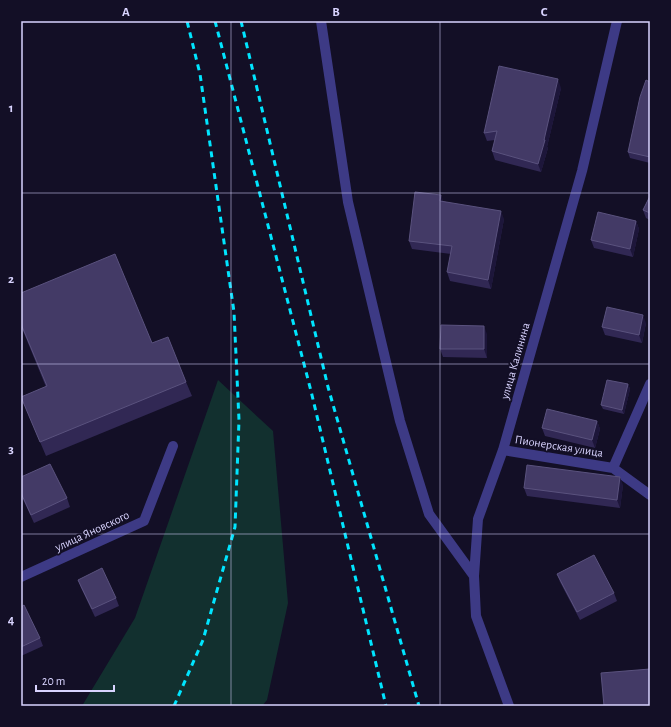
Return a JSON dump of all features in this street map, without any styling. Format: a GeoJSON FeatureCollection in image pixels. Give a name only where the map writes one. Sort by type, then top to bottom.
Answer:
{"type":"FeatureCollection","features":[{"type":"Feature","properties":{"kind":"street"},"geometry":{"type":"LineString","coordinates":[[321,21],[348,202],[400,421],[429,514],[474,576]]}},
{"type":"Feature","properties":{"kind":"street","name":"улица Калинина"},"geometry":{"type":"LineString","coordinates":[[509,706],[476,616],[474,576],[478,519],[503,450],[582,171],[617,21]]}},
{"type":"Feature","properties":{"kind":"street"},"geometry":{"type":"LineString","coordinates":[[613,468],[650,384]]}},
{"type":"Feature","properties":{"kind":"street","name":"улица Яновского"},"geometry":{"type":"LineString","coordinates":[[21,577],[144,521],[172,446]]}},
{"type":"Feature","properties":{"kind":"street","name":"Пионерская улица"},"geometry":{"type":"LineString","coordinates":[[503,450],[613,468],[650,495]]}},
{"type":"Feature","properties":{"kind":"green space"},"geometry":{"type":"Polygon","coordinates":[[[218,380],[273,431],[288,603],[267,700],[262,706],[82,706],[135,618],[218,380]]]}},
{"type":"Feature","properties":{"kind":"building"},"geometry":{"type":"Polygon","coordinates":[[[499,66],[558,79],[545,140],[538,164],[492,151],[497,131],[484,133],[499,66]]]}},
{"type":"Feature","properties":{"kind":"building"},"geometry":{"type":"Polygon","coordinates":[[[646,80],[650,82],[650,157],[628,152],[640,97],[646,80]]]}},
{"type":"Feature","properties":{"kind":"building"},"geometry":{"type":"Polygon","coordinates":[[[415,192],[441,195],[440,201],[501,211],[488,280],[447,272],[452,246],[409,241],[415,192]]]}},
{"type":"Feature","properties":{"kind":"building"},"geometry":{"type":"Polygon","coordinates":[[[650,196],[650,213],[643,210],[650,196]]]}},
{"type":"Feature","properties":{"kind":"building"},"geometry":{"type":"Polygon","coordinates":[[[598,212],[636,221],[630,249],[591,240],[598,212]]]}},
{"type":"Feature","properties":{"kind":"building"},"geometry":{"type":"Polygon","coordinates":[[[115,254],[152,343],[168,337],[186,382],[40,442],[21,397],[47,386],[21,324],[21,293],[115,254]]]}},
{"type":"Feature","properties":{"kind":"building"},"geometry":{"type":"Polygon","coordinates":[[[607,307],[643,315],[639,335],[602,327],[607,307]]]}},
{"type":"Feature","properties":{"kind":"building"},"geometry":{"type":"Polygon","coordinates":[[[441,325],[484,326],[484,349],[440,349],[441,325]]]}},
{"type":"Feature","properties":{"kind":"building"},"geometry":{"type":"Polygon","coordinates":[[[607,380],[628,384],[622,410],[601,405],[607,380]]]}},
{"type":"Feature","properties":{"kind":"building"},"geometry":{"type":"Polygon","coordinates":[[[547,409],[597,421],[592,440],[542,428],[547,409]]]}},
{"type":"Feature","properties":{"kind":"building"},"geometry":{"type":"Polygon","coordinates":[[[50,464],[67,498],[31,515],[21,493],[21,477],[50,464]]]}},
{"type":"Feature","properties":{"kind":"building"},"geometry":{"type":"Polygon","coordinates":[[[527,465],[620,477],[617,500],[524,488],[527,465]]]}},
{"type":"Feature","properties":{"kind":"building"},"geometry":{"type":"Polygon","coordinates":[[[594,555],[614,593],[577,612],[557,574],[594,555]]]}},
{"type":"Feature","properties":{"kind":"building"},"geometry":{"type":"Polygon","coordinates":[[[102,568],[116,598],[92,609],[78,580],[102,568]]]}},
{"type":"Feature","properties":{"kind":"building"},"geometry":{"type":"Polygon","coordinates":[[[24,605],[40,638],[21,647],[21,607],[24,605]]]}},
{"type":"Feature","properties":{"kind":"building"},"geometry":{"type":"Polygon","coordinates":[[[650,669],[650,706],[604,706],[601,673],[650,669]]]}},
{"type":"Feature","properties":{"kind":"railway"},"geometry":{"type":"LineString","coordinates":[[174,706],[203,640],[235,527],[239,420],[234,312],[200,74],[187,21]]}},
{"type":"Feature","properties":{"kind":"railway"},"geometry":{"type":"LineString","coordinates":[[215,21],[311,391],[386,706]]}},
{"type":"Feature","properties":{"kind":"railway"},"geometry":{"type":"LineString","coordinates":[[241,21],[328,387],[419,706]]}}]}
